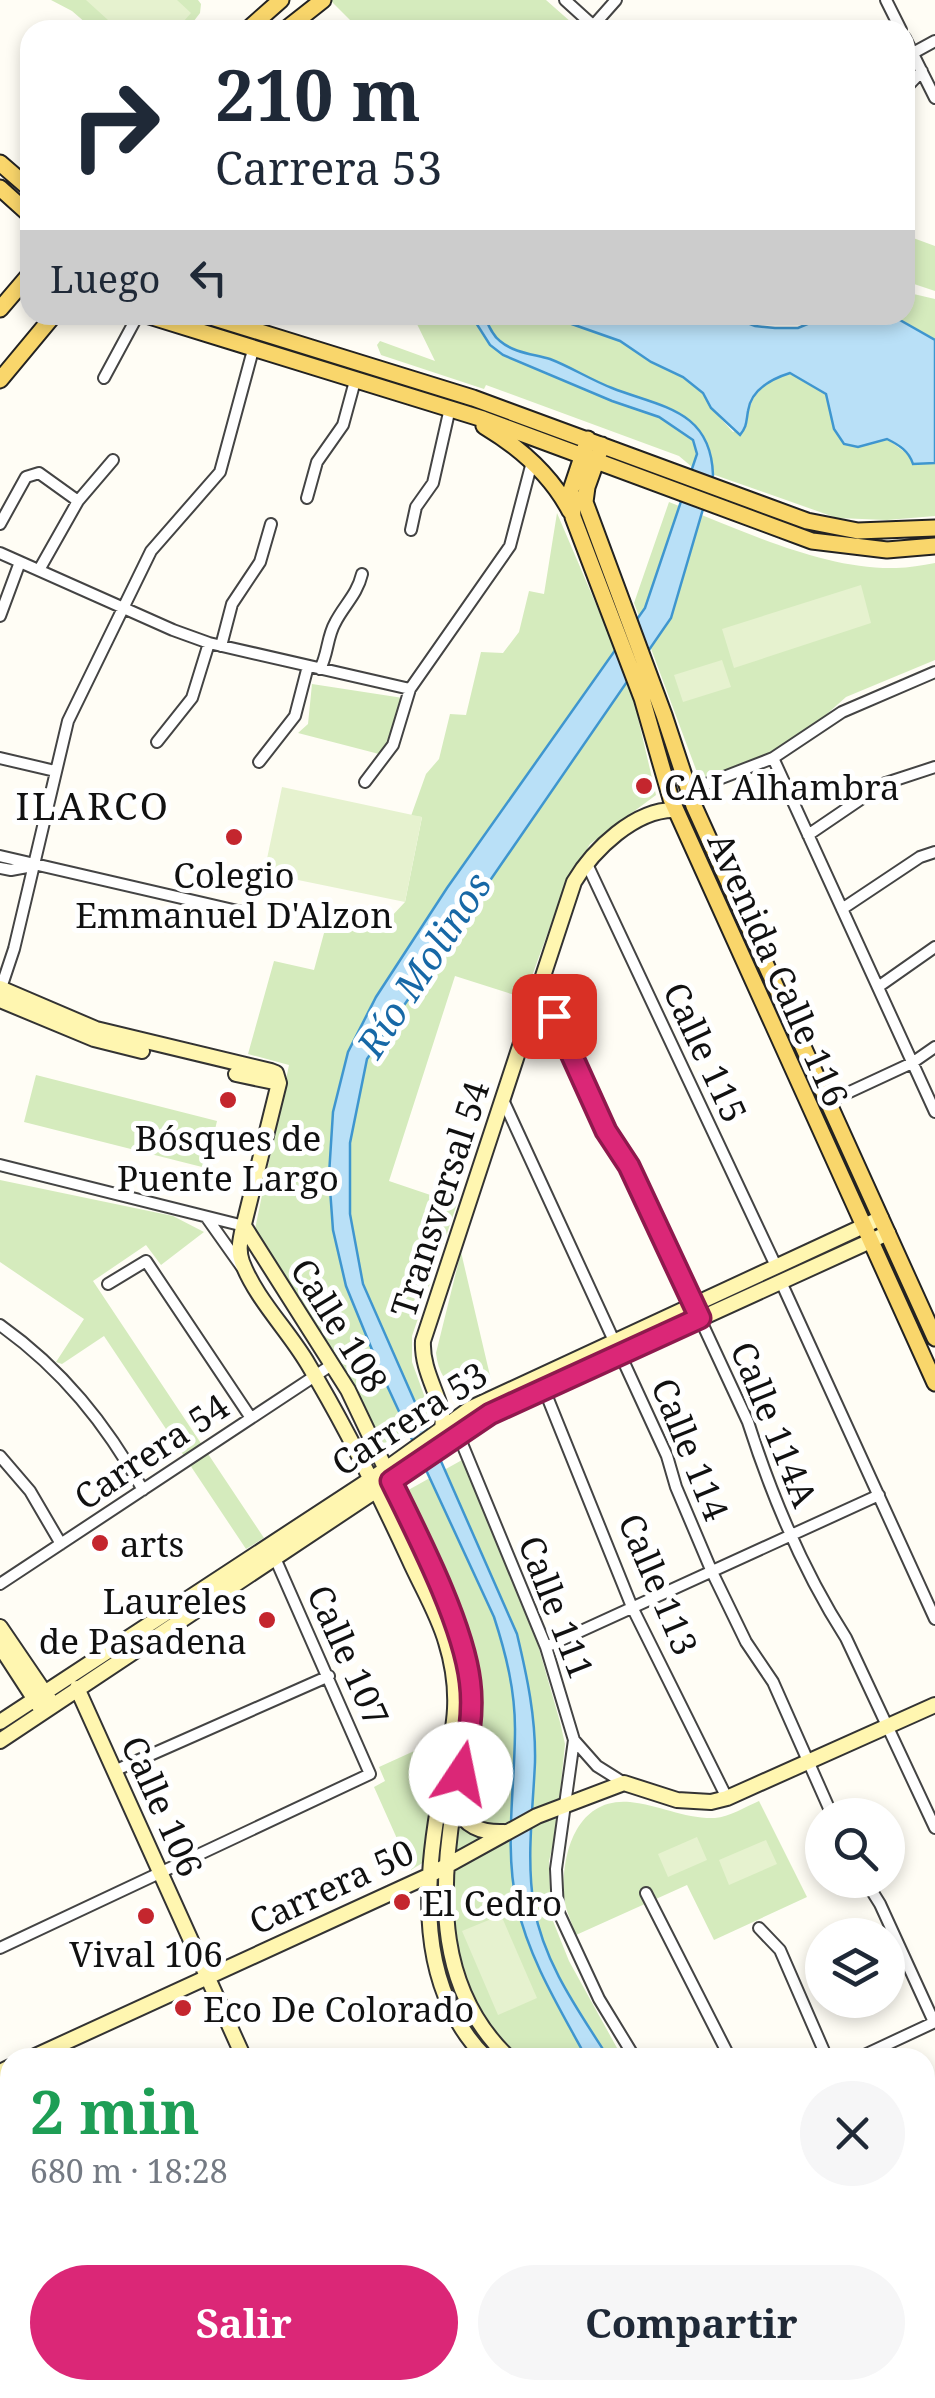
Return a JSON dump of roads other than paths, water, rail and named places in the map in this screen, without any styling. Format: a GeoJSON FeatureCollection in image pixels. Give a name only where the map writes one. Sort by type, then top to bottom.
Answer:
{"type":"FeatureCollection","features":[{"type":"Feature","properties":{"kind":"main road"},"geometry":{"type":"LineString","coordinates":[[297,20],[323,0]]}},
{"type":"Feature","properties":{"kind":"main road"},"geometry":{"type":"LineString","coordinates":[[0,163],[20,180]]}},
{"type":"Feature","properties":{"kind":"main road"},"geometry":{"type":"LineString","coordinates":[[0,188],[20,206]]}},
{"type":"Feature","properties":{"kind":"main road"},"geometry":{"type":"LineString","coordinates":[[0,309],[20,286]]}},
{"type":"Feature","properties":{"kind":"main road"},"geometry":{"type":"LineString","coordinates":[[0,380],[46,325]]}},
{"type":"Feature","properties":{"kind":"main road"},"geometry":{"type":"LineString","coordinates":[[177,325],[592,450]]}},
{"type":"Feature","properties":{"kind":"main road"},"geometry":{"type":"LineString","coordinates":[[236,325],[474,398],[827,544],[888,550],[935,546]]}},
{"type":"Feature","properties":{"kind":"main road"},"geometry":{"type":"LineString","coordinates":[[256,325],[262,333]]}},
{"type":"Feature","properties":{"kind":"main road"},"geometry":{"type":"LineString","coordinates":[[450,408],[493,432],[532,462],[573,517]]}},
{"type":"Feature","properties":{"kind":"main road","name":"Avenida Calle 116"},"geometry":{"type":"LineString","coordinates":[[592,450],[572,490],[573,517],[619,639],[640,671],[688,791],[935,1338]]}},
{"type":"Feature","properties":{"kind":"main road","name":"Avenida Calle 116"},"geometry":{"type":"LineString","coordinates":[[592,450],[585,502],[630,624],[675,810],[935,1383]]}},
{"type":"Feature","properties":{"kind":"main road"},"geometry":{"type":"LineString","coordinates":[[715,497],[839,528],[878,532],[935,528]]}},
{"type":"Feature","properties":{"kind":"street"},"geometry":{"type":"LineString","coordinates":[[565,0],[587,20]]}},
{"type":"Feature","properties":{"kind":"street"},"geometry":{"type":"LineString","coordinates":[[915,58],[935,98]]}},
{"type":"Feature","properties":{"kind":"street"},"geometry":{"type":"LineString","coordinates":[[915,78],[922,71]]}},
{"type":"Feature","properties":{"kind":"street"},"geometry":{"type":"LineString","coordinates":[[104,378],[133,325]]}},
{"type":"Feature","properties":{"kind":"street"},"geometry":{"type":"LineString","coordinates":[[95,1034],[0,989],[14,950],[68,722],[158,541],[220,472],[253,350]]}},
{"type":"Feature","properties":{"kind":"street"},"geometry":{"type":"LineString","coordinates":[[307,498],[317,462],[343,425],[356,381]]}},
{"type":"Feature","properties":{"kind":"street"},"geometry":{"type":"LineString","coordinates":[[411,530],[416,507],[437,471],[450,408]]}},
{"type":"Feature","properties":{"kind":"street"},"geometry":{"type":"LineString","coordinates":[[39,570],[78,501],[113,460]]}},
{"type":"Feature","properties":{"kind":"street"},"geometry":{"type":"LineString","coordinates":[[365,782],[393,745],[410,689],[508,550],[532,462]]}},
{"type":"Feature","properties":{"kind":"street"},"geometry":{"type":"LineString","coordinates":[[0,524],[32,472],[78,501]]}},
{"type":"Feature","properties":{"kind":"street"},"geometry":{"type":"LineString","coordinates":[[522,500],[546,476]]}},
{"type":"Feature","properties":{"kind":"street"},"geometry":{"type":"LineString","coordinates":[[157,742],[192,698],[232,604],[255,572],[271,524]]}},
{"type":"Feature","properties":{"kind":"street"},"geometry":{"type":"LineString","coordinates":[[0,554],[215,645],[410,689]]}},
{"type":"Feature","properties":{"kind":"street"},"geometry":{"type":"LineString","coordinates":[[0,616],[20,562]]}},
{"type":"Feature","properties":{"kind":"street"},"geometry":{"type":"LineString","coordinates":[[259,762],[296,716],[314,667],[326,656],[332,628],[354,597],[362,574]]}},
{"type":"Feature","properties":{"kind":"street"},"geometry":{"type":"LineString","coordinates":[[688,791],[773,758],[836,715],[935,672]]}},
{"type":"Feature","properties":{"kind":"street"},"geometry":{"type":"LineString","coordinates":[[0,758],[55,770]]}},
{"type":"Feature","properties":{"kind":"street"},"geometry":{"type":"LineString","coordinates":[[773,758],[935,1112]]}},
{"type":"Feature","properties":{"kind":"street"},"geometry":{"type":"LineString","coordinates":[[808,835],[883,784],[935,767]]}},
{"type":"Feature","properties":{"kind":"street"},"geometry":{"type":"LineString","coordinates":[[646,816],[667,786]]}},
{"type":"Feature","properties":{"kind":"street"},"geometry":{"type":"LineString","coordinates":[[586,862],[602,844],[646,816],[660,810],[675,810]]}},
{"type":"Feature","properties":{"kind":"street"},"geometry":{"type":"LineString","coordinates":[[842,909],[920,857],[935,852]]}},
{"type":"Feature","properties":{"kind":"street"},"geometry":{"type":"LineString","coordinates":[[0,856],[242,912]]}},
{"type":"Feature","properties":{"kind":"street","name":"Transversal 54"},"geometry":{"type":"LineString","coordinates":[[441,1435],[443,1414],[422,1357],[423,1341],[574,882],[586,862]]}},
{"type":"Feature","properties":{"kind":"street","name":"Calle 115"},"geometry":{"type":"LineString","coordinates":[[586,862],[776,1266]]}},
{"type":"Feature","properties":{"kind":"street"},"geometry":{"type":"LineString","coordinates":[[0,868],[33,866]]}},
{"type":"Feature","properties":{"kind":"street"},"geometry":{"type":"LineString","coordinates":[[878,988],[935,947]]}},
{"type":"Feature","properties":{"kind":"street","name":"Calle 114A"},"geometry":{"type":"LineString","coordinates":[[540,985],[606,1131],[629,1166],[748,1422],[757,1456],[790,1534],[828,1611],[846,1638],[935,1828]]}},
{"type":"Feature","properties":{"kind":"street"},"geometry":{"type":"LineString","coordinates":[[0,1000],[95,1034],[275,1077],[240,1254],[249,1277]]}},
{"type":"Feature","properties":{"kind":"street"},"geometry":{"type":"LineString","coordinates":[[828,1102],[912,1063],[935,1047]]}},
{"type":"Feature","properties":{"kind":"street","name":"Calle 114"},"geometry":{"type":"LineString","coordinates":[[504,1102],[667,1456],[711,1569],[746,1642],[772,1682],[824,1798]]}},
{"type":"Feature","properties":{"kind":"street"},"geometry":{"type":"LineString","coordinates":[[0,1165],[244,1226]]}},
{"type":"Feature","properties":{"kind":"street","name":"Calle 108"},"geometry":{"type":"LineString","coordinates":[[206,1218],[315,1376],[374,1484],[445,1638],[454,1672],[456,1730],[428,1876],[429,1915],[437,1971],[452,2010],[479,2048]]}},
{"type":"Feature","properties":{"kind":"street","name":"Calle 108"},"geometry":{"type":"LineString","coordinates":[[244,1226],[333,1364],[456,1626],[470,1682],[468,1742],[444,1867],[445,1916],[456,1978],[480,2027],[500,2048]]}},
{"type":"Feature","properties":{"kind":"street","name":"Carrera 53"},"geometry":{"type":"LineString","coordinates":[[0,1741],[43,1702],[388,1475],[483,1402],[614,1340],[781,1282],[884,1226]]}},
{"type":"Feature","properties":{"kind":"street","name":"Carrera 53"},"geometry":{"type":"LineString","coordinates":[[441,1435],[458,1434],[621,1354],[776,1266],[867,1234]]}},
{"type":"Feature","properties":{"kind":"street"},"geometry":{"type":"LineString","coordinates":[[108,1284],[146,1260],[251,1418]]}},
{"type":"Feature","properties":{"kind":"street"},"geometry":{"type":"LineString","coordinates":[[781,1282],[935,1619]]}},
{"type":"Feature","properties":{"kind":"street"},"geometry":{"type":"LineString","coordinates":[[0,1325],[58,1372],[90,1408],[119,1447],[143,1490]]}},
{"type":"Feature","properties":{"kind":"street","name":"Carrera 54"},"geometry":{"type":"LineString","coordinates":[[0,1584],[333,1364]]}},
{"type":"Feature","properties":{"kind":"street"},"geometry":{"type":"LineString","coordinates":[[432,1387],[454,1406],[483,1402]]}},
{"type":"Feature","properties":{"kind":"street","name":"Calle 113"},"geometry":{"type":"LineString","coordinates":[[544,1389],[632,1607],[726,1798]]}},
{"type":"Feature","properties":{"kind":"street","name":"Calle 111"},"geometry":{"type":"LineString","coordinates":[[458,1434],[546,1647],[574,1740],[597,1766],[624,1783]]}},
{"type":"Feature","properties":{"kind":"street"},"geometry":{"type":"LineString","coordinates":[[0,1456],[30,1491],[61,1544]]}},
{"type":"Feature","properties":{"kind":"street","name":"Carrera 53"},"geometry":{"type":"LineString","coordinates":[[0,1722],[76,1688],[275,1558],[374,1484]]}},
{"type":"Feature","properties":{"kind":"street"},"geometry":{"type":"LineString","coordinates":[[546,1647],[878,1495]]}},
{"type":"Feature","properties":{"kind":"street","name":"Calle 107"},"geometry":{"type":"LineString","coordinates":[[161,1875],[370,1774],[275,1558]]}},
{"type":"Feature","properties":{"kind":"street"},"geometry":{"type":"LineString","coordinates":[[0,1627],[43,1702]]}},
{"type":"Feature","properties":{"kind":"street"},"geometry":{"type":"LineString","coordinates":[[0,1646],[43,1702]]}},
{"type":"Feature","properties":{"kind":"street"},"geometry":{"type":"LineString","coordinates":[[114,1771],[329,1676]]}},
{"type":"Feature","properties":{"kind":"street","name":"Calle 106"},"geometry":{"type":"LineString","coordinates":[[76,1688],[239,2048]]}},
{"type":"Feature","properties":{"kind":"street"},"geometry":{"type":"LineString","coordinates":[[624,1783],[677,1800],[711,1802],[808,1764],[935,1706]]}},
{"type":"Feature","properties":{"kind":"street"},"geometry":{"type":"LineString","coordinates":[[574,1740],[556,1869],[558,1911],[600,1999],[629,2048]]}},
{"type":"Feature","properties":{"kind":"street","name":"Carrera 50"},"geometry":{"type":"LineString","coordinates":[[53,2048],[428,1876],[536,1816],[624,1783]]}},
{"type":"Feature","properties":{"kind":"street"},"geometry":{"type":"LineString","coordinates":[[454,1805],[467,1824],[475,1828],[507,1831]]}},
{"type":"Feature","properties":{"kind":"street"},"geometry":{"type":"LineString","coordinates":[[0,1948],[161,1875]]}},
{"type":"Feature","properties":{"kind":"street"},"geometry":{"type":"LineString","coordinates":[[646,1893],[725,2048]]}},
{"type":"Feature","properties":{"kind":"street"},"geometry":{"type":"LineString","coordinates":[[876,1898],[934,2022],[879,2048]]}},
{"type":"Feature","properties":{"kind":"street"},"geometry":{"type":"LineString","coordinates":[[759,1928],[780,1950],[823,2048]]}},
{"type":"Feature","properties":{"kind":"water","name":"Río Molinos"},"geometry":{"type":"Polygon","coordinates":[[[477,325],[489,325],[495,336],[511,348],[550,359],[680,414],[703,436],[713,475],[671,618],[367,1059],[350,1143],[350,1214],[363,1284],[517,1634],[534,1729],[530,1871],[539,1928],[564,1985],[602,2048],[581,2048],[546,1983],[522,1925],[511,1862],[515,1729],[506,1658],[494,1617],[384,1379],[346,1286],[333,1230],[329,1175],[333,1112],[348,1052],[376,997],[447,888],[645,608],[697,454],[693,440],[659,417],[503,355],[490,345],[477,325]]]}},
{"type":"Feature","properties":{"kind":"water"},"geometry":{"type":"Polygon","coordinates":[[[574,325],[909,325],[935,340],[935,463],[913,464],[903,449],[887,439],[858,447],[844,444],[834,429],[826,394],[790,373],[758,391],[740,435],[711,408],[703,393],[683,377],[620,341],[574,325]]]}},
{"type":"Feature","properties":{"kind":"place","name":"CAI Alhambra"},"geometry":{"type":"Point","coordinates":[644,786]}},
{"type":"Feature","properties":{"kind":"place","name":"Colegio Emmanuel D'Alzon"},"geometry":{"type":"Point","coordinates":[234,837]}},
{"type":"Feature","properties":{"kind":"place","name":"Bósques de Puente Largo"},"geometry":{"type":"Point","coordinates":[228,1100]}},
{"type":"Feature","properties":{"kind":"place","name":"arts"},"geometry":{"type":"Point","coordinates":[100,1543]}},
{"type":"Feature","properties":{"kind":"place","name":"Laureles de Pasadena"},"geometry":{"type":"Point","coordinates":[267,1620]}},
{"type":"Feature","properties":{"kind":"place","name":"El Cedro"},"geometry":{"type":"Point","coordinates":[402,1902]}},
{"type":"Feature","properties":{"kind":"place","name":"Vival 106"},"geometry":{"type":"Point","coordinates":[146,1916]}},
{"type":"Feature","properties":{"kind":"place","name":"Eco De Colorado"},"geometry":{"type":"Point","coordinates":[183,2008]}},
{"type":"Feature","properties":{"kind":"district","name":"ILARCO"},"geometry":{"type":"Point","coordinates":[93,805]}}]}
